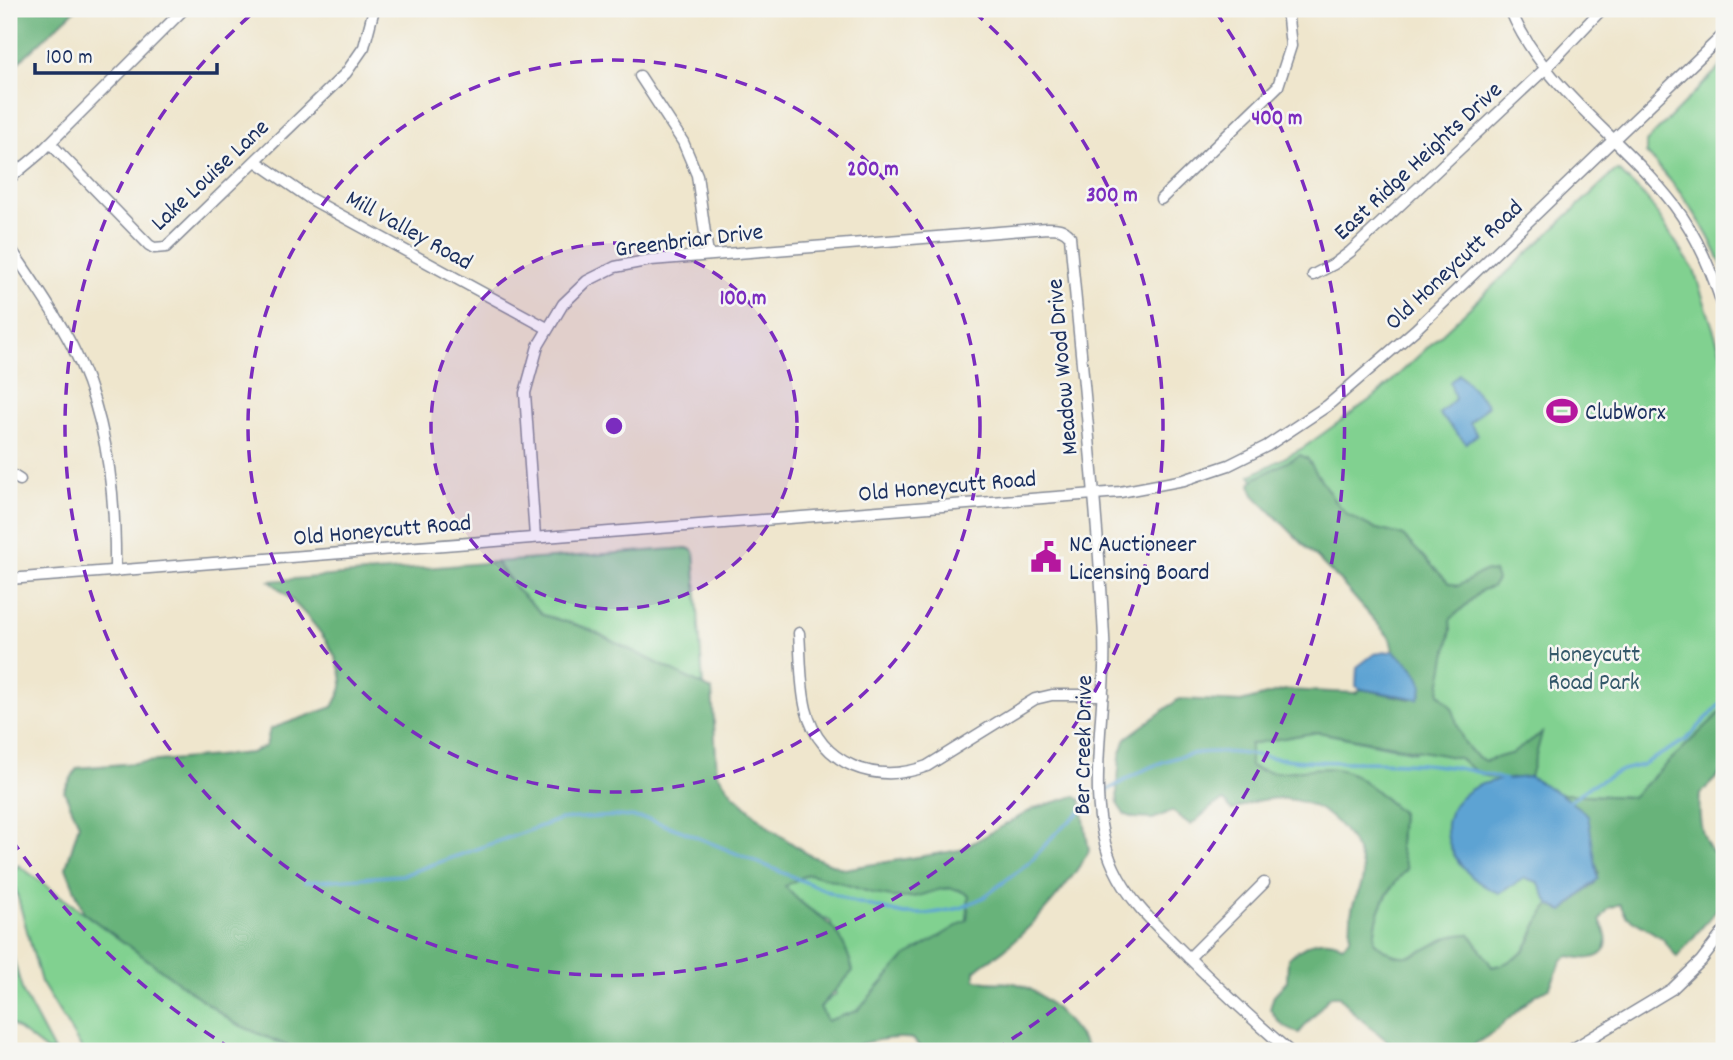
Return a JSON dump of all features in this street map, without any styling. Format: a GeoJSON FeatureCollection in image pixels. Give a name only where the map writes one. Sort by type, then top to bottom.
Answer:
{"type":"FeatureCollection","features":[{"type":"Feature","properties":{"kind":"street"},"geometry":{"type":"LineString","coordinates":[[9,179],[50,143],[184,9]]}},
{"type":"Feature","properties":{"kind":"street","name":"Lake Louise Lane"},"geometry":{"type":"LineString","coordinates":[[50,143],[149,245],[160,249],[173,244],[357,59],[369,34],[374,9]]}},
{"type":"Feature","properties":{"kind":"street"},"geometry":{"type":"LineString","coordinates":[[1161,199],[1278,86],[1292,46],[1289,10],[1234,9]]}},
{"type":"Feature","properties":{"kind":"street"},"geometry":{"type":"LineString","coordinates":[[1510,9],[1545,69],[1615,141],[1684,219],[1703,252],[1724,310]]}},
{"type":"Feature","properties":{"kind":"street","name":"East Ridge Heights Drive"},"geometry":{"type":"LineString","coordinates":[[1313,275],[1350,252],[1545,69],[1602,9]]}},
{"type":"Feature","properties":{"kind":"street","name":"Old Honeycutt Road"},"geometry":{"type":"LineString","coordinates":[[9,579],[1094,493],[1146,488],[1203,474],[1247,457],[1327,406],[1415,330],[1724,34]]}},
{"type":"Feature","properties":{"kind":"street"},"geometry":{"type":"LineString","coordinates":[[640,76],[682,142],[696,175],[708,255]]}},
{"type":"Feature","properties":{"kind":"street","name":"Mill Valley Road"},"geometry":{"type":"LineString","coordinates":[[257,162],[309,198],[547,328]]}},
{"type":"Feature","properties":{"kind":"street","name":"Greenbriar Drive"},"geometry":{"type":"LineString","coordinates":[[535,537],[524,393],[532,363],[547,328],[570,297],[599,273],[629,263],[708,255],[1047,228],[1059,228],[1070,236]]}},
{"type":"Feature","properties":{"kind":"street","name":"Meadow Wood Drive"},"geometry":{"type":"LineString","coordinates":[[1070,236],[1094,493]]}},
{"type":"Feature","properties":{"kind":"street"},"geometry":{"type":"LineString","coordinates":[[9,246],[72,345],[94,400],[106,455],[115,571]]}},
{"type":"Feature","properties":{"kind":"street"},"geometry":{"type":"LineString","coordinates":[[9,473],[20,480]]}},
{"type":"Feature","properties":{"kind":"street","name":"Ber Creek Drive"},"geometry":{"type":"LineString","coordinates":[[1094,493],[1104,639],[1099,806],[1107,852],[1137,906],[1238,1007],[1289,1051]]}},
{"type":"Feature","properties":{"kind":"street"},"geometry":{"type":"LineString","coordinates":[[799,633],[806,708],[815,731],[835,756],[848,765],[874,774],[897,775],[927,766],[1035,699],[1061,694],[1103,695]]}},
{"type":"Feature","properties":{"kind":"street"},"geometry":{"type":"LineString","coordinates":[[1189,958],[1264,883]]}},
{"type":"Feature","properties":{"kind":"street"},"geometry":{"type":"LineString","coordinates":[[1569,1051],[1672,989],[1701,961],[1724,930]]}},
{"type":"Feature","properties":{"kind":"green space"},"geometry":{"type":"Polygon","coordinates":[[[9,9],[76,9],[9,71],[9,9]]]}},
{"type":"Feature","properties":{"kind":"green space"},"geometry":{"type":"Polygon","coordinates":[[[1724,63],[1724,271],[1691,208],[1646,153],[1646,142],[1724,63]]]}},
{"type":"Feature","properties":{"kind":"green space","name":"Honeycutt Road Park"},"geometry":{"type":"Polygon","coordinates":[[[1619,171],[1648,200],[1694,270],[1724,362],[1724,709],[1632,797],[1560,794],[1530,777],[1525,878],[1538,882],[1550,905],[1524,951],[1517,957],[1492,967],[1470,934],[1409,958],[1388,955],[1374,941],[1383,902],[1407,869],[1399,847],[1401,812],[1347,772],[1323,768],[1273,772],[1250,766],[1250,744],[1318,732],[1416,752],[1425,659],[1250,476],[1303,448],[1378,394],[1614,172],[1619,171]]]}},
{"type":"Feature","properties":{"kind":"green space"},"geometry":{"type":"Polygon","coordinates":[[[1300,455],[1307,458],[1334,500],[1348,515],[1373,528],[1402,535],[1449,583],[1458,586],[1484,571],[1494,572],[1497,580],[1492,587],[1482,590],[1450,620],[1451,630],[1439,693],[1453,709],[1461,736],[1468,748],[1485,761],[1513,753],[1542,733],[1530,777],[1508,779],[1484,776],[1459,758],[1318,732],[1250,744],[1250,766],[1273,772],[1323,768],[1348,772],[1401,812],[1399,847],[1407,869],[1383,902],[1374,941],[1388,952],[1400,956],[1411,955],[1456,935],[1470,934],[1492,967],[1517,957],[1524,951],[1550,905],[1563,911],[1595,883],[1599,872],[1592,855],[1588,815],[1560,794],[1632,797],[1724,709],[1724,770],[1700,794],[1700,805],[1701,824],[1706,841],[1724,864],[1724,901],[1677,957],[1662,938],[1626,916],[1620,904],[1609,908],[1600,920],[1606,940],[1602,953],[1590,958],[1569,956],[1562,960],[1550,987],[1534,996],[1494,1032],[1464,1051],[1407,1051],[1391,1044],[1356,1015],[1339,996],[1330,996],[1299,1033],[1285,1027],[1276,1018],[1270,1009],[1274,995],[1287,981],[1288,958],[1320,941],[1343,945],[1350,938],[1352,909],[1363,875],[1358,854],[1347,835],[1323,812],[1294,800],[1263,800],[1232,811],[1224,801],[1214,805],[1191,825],[1172,811],[1153,819],[1134,818],[1124,814],[1118,805],[1117,792],[1120,756],[1126,738],[1179,699],[1241,702],[1285,690],[1356,693],[1361,689],[1410,699],[1404,660],[1393,651],[1390,638],[1339,580],[1254,495],[1250,485],[1254,479],[1300,455]]]}},
{"type":"Feature","properties":{"kind":"green space"},"geometry":{"type":"Polygon","coordinates":[[[687,548],[694,551],[703,686],[586,628],[543,615],[517,590],[496,562],[687,548]]]}},
{"type":"Feature","properties":{"kind":"green space"},"geometry":{"type":"Polygon","coordinates":[[[496,562],[517,590],[543,615],[586,628],[712,690],[717,773],[733,794],[771,829],[809,855],[844,869],[960,850],[1035,808],[1075,796],[1081,800],[1089,851],[1051,903],[1018,938],[975,971],[975,979],[1018,984],[1029,988],[1067,1021],[1090,1051],[923,1051],[913,1039],[897,1038],[868,1042],[844,1051],[299,1051],[234,1023],[84,913],[66,868],[79,824],[64,791],[77,768],[251,753],[266,746],[270,729],[333,707],[342,687],[341,672],[335,657],[305,614],[270,581],[496,562]],[[808,874],[785,886],[841,938],[853,971],[820,1007],[827,1021],[857,1011],[905,957],[967,920],[969,896],[962,891],[948,888],[900,898],[808,874]]]}},
{"type":"Feature","properties":{"kind":"green space"},"geometry":{"type":"Polygon","coordinates":[[[18,865],[234,1023],[299,1051],[83,1051],[41,982],[12,876],[18,865]]]}},
{"type":"Feature","properties":{"kind":"green space"},"geometry":{"type":"Polygon","coordinates":[[[808,874],[830,877],[873,893],[958,888],[969,896],[967,920],[905,958],[857,1011],[827,1021],[820,1007],[836,994],[831,922],[799,903],[784,886],[808,874]]]}},
{"type":"Feature","properties":{"kind":"green space"},"geometry":{"type":"Polygon","coordinates":[[[9,943],[23,993],[54,1051],[47,1051],[9,1022],[9,943]]]}},
{"type":"Feature","properties":{"kind":"water"},"geometry":{"type":"Polygon","coordinates":[[[1459,374],[1488,405],[1470,423],[1477,435],[1466,443],[1439,414],[1455,399],[1450,382],[1459,374]]]}},
{"type":"Feature","properties":{"kind":"water"},"geometry":{"type":"Polygon","coordinates":[[[1393,651],[1411,666],[1420,678],[1422,685],[1418,699],[1356,686],[1357,667],[1374,654],[1393,651]]]}},
{"type":"Feature","properties":{"kind":"water"},"geometry":{"type":"Polygon","coordinates":[[[1530,777],[1560,794],[1588,815],[1598,879],[1563,911],[1550,905],[1538,882],[1525,878],[1499,893],[1484,886],[1460,863],[1447,834],[1448,819],[1454,805],[1467,792],[1489,782],[1530,777]]]}},
{"type":"Feature","properties":{"kind":"waterway"},"geometry":{"type":"LineString","coordinates":[[1569,802],[1590,786],[1622,770],[1642,765],[1686,740],[1724,700]]}},
{"type":"Feature","properties":{"kind":"waterway"},"geometry":{"type":"LineString","coordinates":[[1101,794],[1160,763],[1185,755],[1212,752],[1305,761],[1432,765],[1505,780]]}},
{"type":"Feature","properties":{"kind":"waterway"},"geometry":{"type":"LineString","coordinates":[[305,882],[403,875],[561,819],[619,816],[648,819],[682,831],[851,901],[904,914],[927,914],[961,908],[984,897],[1029,863],[1054,835],[1090,803]]}},
{"type":"Feature","properties":{"kind":"place","name":"ClubWorx"},"geometry":{"type":"Point","coordinates":[1562,411]}},
{"type":"Feature","properties":{"kind":"place","name":"NC Auctioneer Licensing Board"},"geometry":{"type":"Point","coordinates":[1046,557]}}]}
